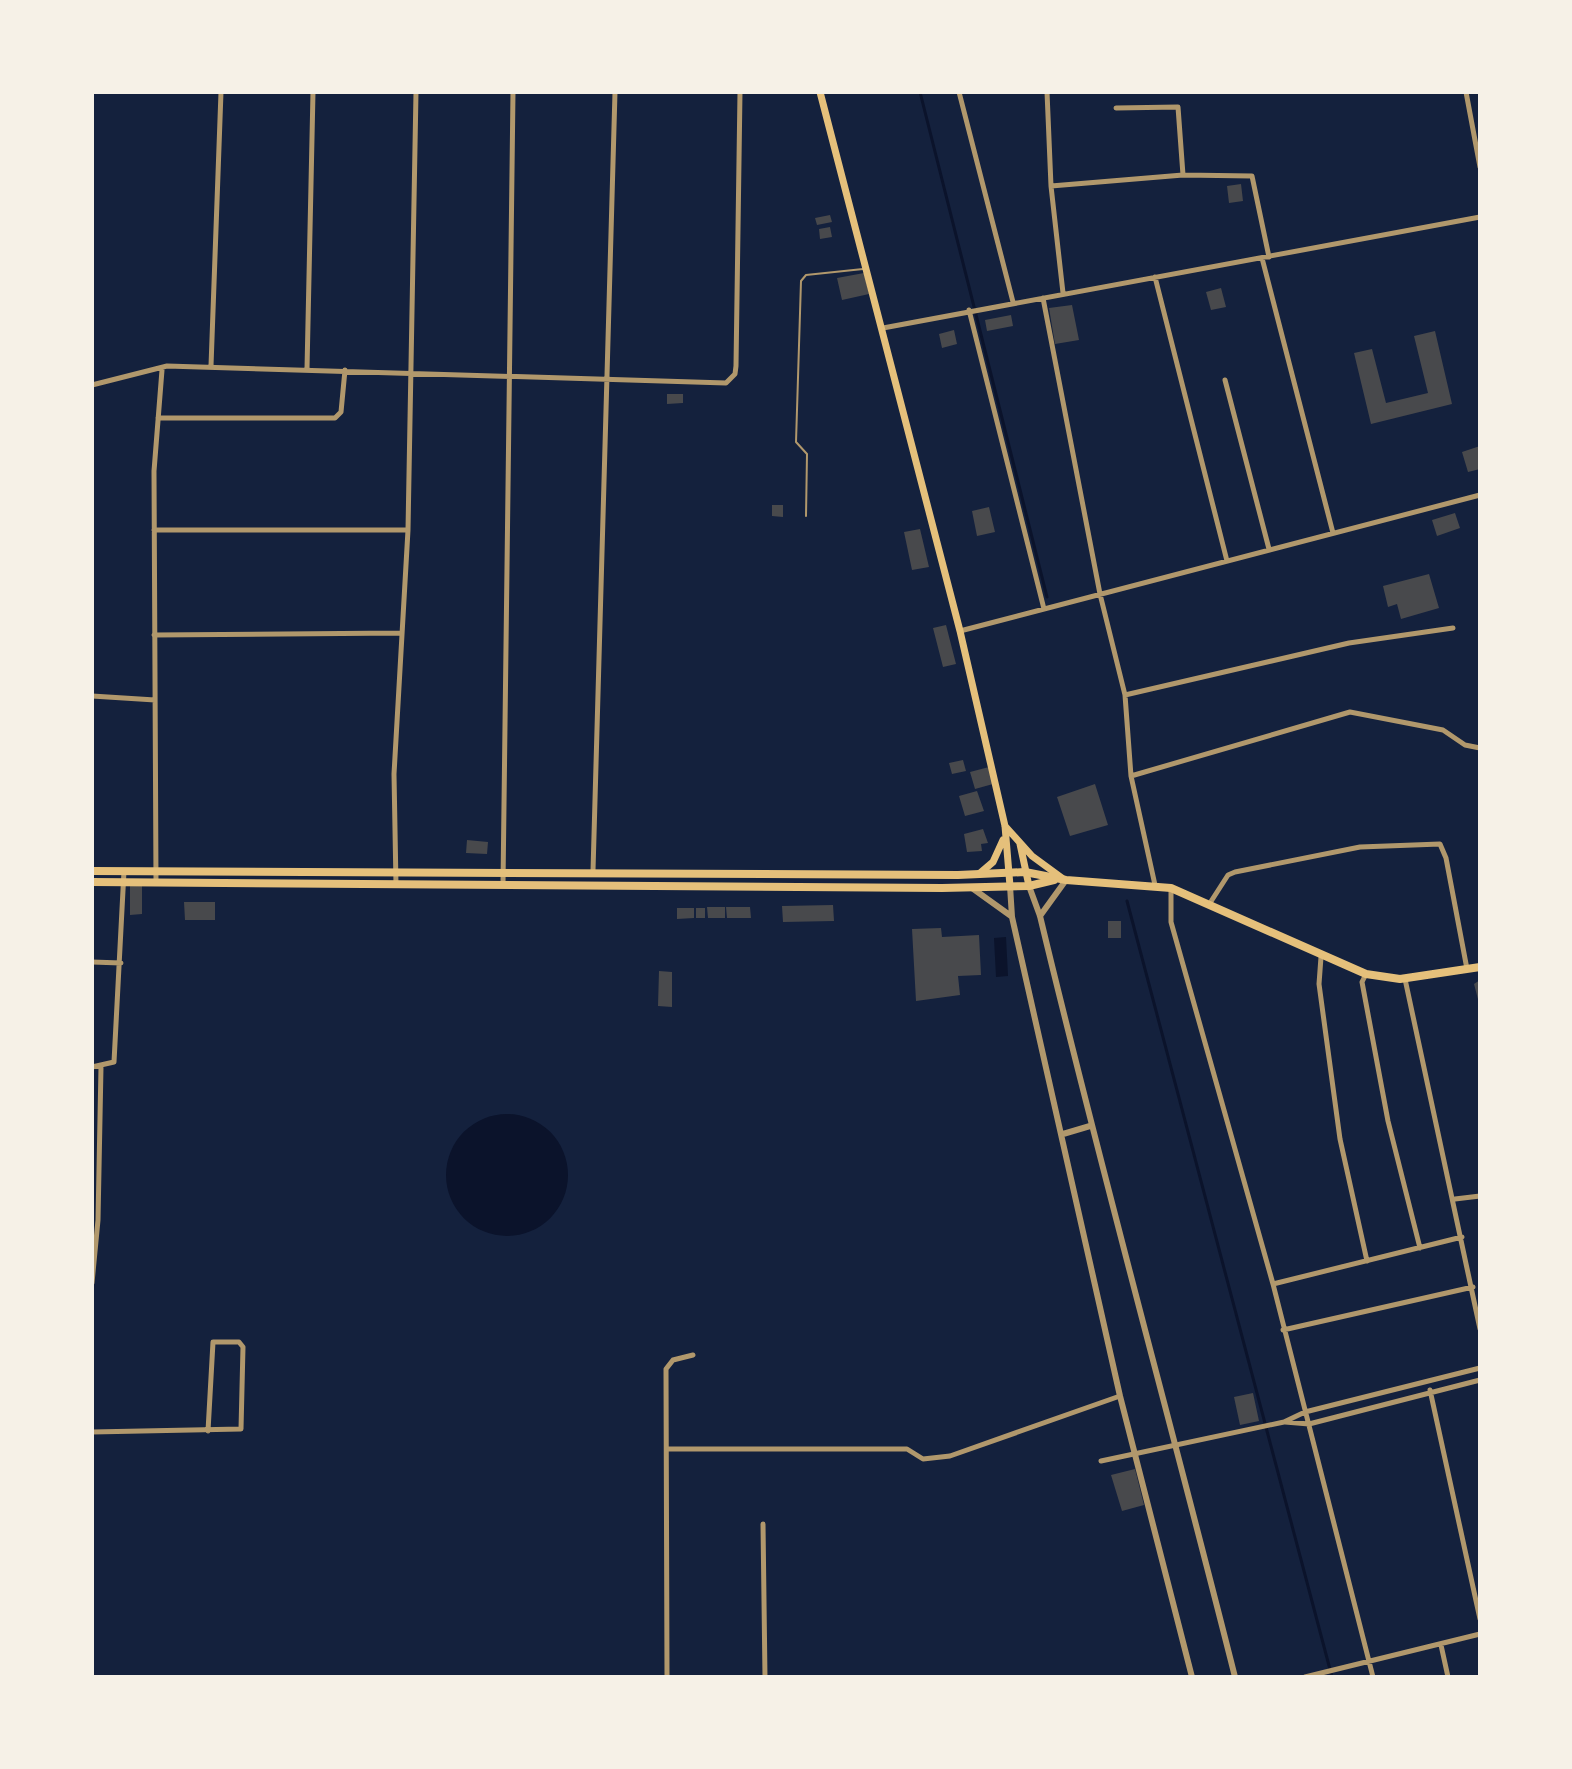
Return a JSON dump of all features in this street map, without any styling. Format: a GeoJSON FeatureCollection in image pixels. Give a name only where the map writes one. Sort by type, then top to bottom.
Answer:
{"type":"FeatureCollection","features":[{"type":"Feature","properties":{"kind":"main road"},"geometry":{"type":"LineString","coordinates":[[820,92],[960,631],[1005,826],[1010,886]]}},
{"type":"Feature","properties":{"kind":"main road"},"geometry":{"type":"LineString","coordinates":[[1005,826],[1032,856],[1062,880]]}},
{"type":"Feature","properties":{"kind":"main road"},"geometry":{"type":"LineString","coordinates":[[979,874],[993,862],[1004,838]]}},
{"type":"Feature","properties":{"kind":"main road"},"geometry":{"type":"LineString","coordinates":[[1019,842],[1029,886]]}},
{"type":"Feature","properties":{"kind":"main road"},"geometry":{"type":"LineString","coordinates":[[92,871],[1025,872],[1062,880],[1171,888],[1210,903],[1321,957],[1366,974],[1405,979],[1480,967]]}},
{"type":"Feature","properties":{"kind":"main road"},"geometry":{"type":"LineString","coordinates":[[92,882],[1029,886],[1062,880]]}},
{"type":"Feature","properties":{"kind":"street"},"geometry":{"type":"LineString","coordinates":[[211,366],[221,92]]}},
{"type":"Feature","properties":{"kind":"street"},"geometry":{"type":"LineString","coordinates":[[307,369],[313,92]]}},
{"type":"Feature","properties":{"kind":"street"},"geometry":{"type":"LineString","coordinates":[[396,885],[394,774],[408,530],[416,92]]}},
{"type":"Feature","properties":{"kind":"street"},"geometry":{"type":"LineString","coordinates":[[503,884],[513,92]]}},
{"type":"Feature","properties":{"kind":"street"},"geometry":{"type":"LineString","coordinates":[[593,871],[615,92]]}},
{"type":"Feature","properties":{"kind":"street"},"geometry":{"type":"LineString","coordinates":[[92,385],[162,370],[167,366],[726,383],[735,374],[740,92]]}},
{"type":"Feature","properties":{"kind":"street"},"geometry":{"type":"LineString","coordinates":[[959,92],[1013,302]]}},
{"type":"Feature","properties":{"kind":"street"},"geometry":{"type":"LineString","coordinates":[[1047,92],[1051,186],[1063,293]]}},
{"type":"Feature","properties":{"kind":"street"},"geometry":{"type":"LineString","coordinates":[[1466,92],[1480,167]]}},
{"type":"Feature","properties":{"kind":"street"},"geometry":{"type":"LineString","coordinates":[[1116,108],[1178,107],[1183,175]]}},
{"type":"Feature","properties":{"kind":"street"},"geometry":{"type":"LineString","coordinates":[[1051,186],[1183,175],[1252,176],[1266,258],[1333,533]]}},
{"type":"Feature","properties":{"kind":"street"},"geometry":{"type":"LineString","coordinates":[[883,328],[1480,217]]}},
{"type":"Feature","properties":{"kind":"street"},"geometry":{"type":"LineString","coordinates":[[1155,277],[1227,561]]}},
{"type":"Feature","properties":{"kind":"street"},"geometry":{"type":"LineString","coordinates":[[1043,298],[1100,594],[1125,695],[1131,776],[1155,885]]}},
{"type":"Feature","properties":{"kind":"street"},"geometry":{"type":"LineString","coordinates":[[969,310],[1044,609]]}},
{"type":"Feature","properties":{"kind":"street"},"geometry":{"type":"LineString","coordinates":[[156,882],[154,530],[162,370]]}},
{"type":"Feature","properties":{"kind":"street"},"geometry":{"type":"LineString","coordinates":[[158,418],[335,418],[341,412],[345,370]]}},
{"type":"Feature","properties":{"kind":"street"},"geometry":{"type":"LineString","coordinates":[[1225,380],[1269,549]]}},
{"type":"Feature","properties":{"kind":"street"},"geometry":{"type":"LineString","coordinates":[[960,631],[1480,495]]}},
{"type":"Feature","properties":{"kind":"street"},"geometry":{"type":"LineString","coordinates":[[154,530],[408,530]]}},
{"type":"Feature","properties":{"kind":"street"},"geometry":{"type":"LineString","coordinates":[[1125,695],[1349,643],[1453,628]]}},
{"type":"Feature","properties":{"kind":"street"},"geometry":{"type":"LineString","coordinates":[[154,635],[400,633]]}},
{"type":"Feature","properties":{"kind":"street"},"geometry":{"type":"LineString","coordinates":[[92,696],[155,700]]}},
{"type":"Feature","properties":{"kind":"street"},"geometry":{"type":"LineString","coordinates":[[1131,776],[1350,712],[1443,730],[1465,745],[1480,748]]}},
{"type":"Feature","properties":{"kind":"street"},"geometry":{"type":"LineString","coordinates":[[1210,903],[1228,875],[1235,872],[1360,847],[1440,844],[1446,858],[1467,970]]}},
{"type":"Feature","properties":{"kind":"street"},"geometry":{"type":"LineString","coordinates":[[92,1067],[114,1062],[124,870]]}},
{"type":"Feature","properties":{"kind":"street"},"geometry":{"type":"LineString","coordinates":[[1040,916],[1062,880]]}},
{"type":"Feature","properties":{"kind":"street"},"geometry":{"type":"LineString","coordinates":[[969,886],[1012,917]]}},
{"type":"Feature","properties":{"kind":"street"},"geometry":{"type":"LineString","coordinates":[[1010,886],[1012,917],[1120,1396],[1192,1677]]}},
{"type":"Feature","properties":{"kind":"street"},"geometry":{"type":"LineString","coordinates":[[1029,886],[1040,916],[1090,1126],[1178,1447],[1235,1677]]}},
{"type":"Feature","properties":{"kind":"street"},"geometry":{"type":"LineString","coordinates":[[1171,888],[1171,922],[1273,1284],[1373,1677]]}},
{"type":"Feature","properties":{"kind":"street"},"geometry":{"type":"LineString","coordinates":[[1321,957],[1319,984],[1340,1139],[1367,1261]]}},
{"type":"Feature","properties":{"kind":"street"},"geometry":{"type":"LineString","coordinates":[[92,962],[121,963]]}},
{"type":"Feature","properties":{"kind":"street"},"geometry":{"type":"LineString","coordinates":[[1366,974],[1362,982],[1388,1121],[1420,1248]]}},
{"type":"Feature","properties":{"kind":"street"},"geometry":{"type":"LineString","coordinates":[[1405,979],[1455,1199],[1480,1329]]}},
{"type":"Feature","properties":{"kind":"street"},"geometry":{"type":"LineString","coordinates":[[92,1283],[98,1220],[95,1174],[101,1067]]}},
{"type":"Feature","properties":{"kind":"street"},"geometry":{"type":"LineString","coordinates":[[1063,1134],[1090,1126]]}},
{"type":"Feature","properties":{"kind":"street"},"geometry":{"type":"LineString","coordinates":[[1455,1199],[1480,1196]]}},
{"type":"Feature","properties":{"kind":"street"},"geometry":{"type":"LineString","coordinates":[[1273,1284],[1462,1237]]}},
{"type":"Feature","properties":{"kind":"street"},"geometry":{"type":"LineString","coordinates":[[1470,1276],[1480,1274]]}},
{"type":"Feature","properties":{"kind":"street"},"geometry":{"type":"LineString","coordinates":[[1283,1330],[1473,1287]]}},
{"type":"Feature","properties":{"kind":"street"},"geometry":{"type":"LineString","coordinates":[[92,1432],[208,1431],[237,1430],[243,1425],[243,1347],[239,1342],[213,1342],[208,1431]]}},
{"type":"Feature","properties":{"kind":"street"},"geometry":{"type":"LineString","coordinates":[[667,1677],[667,1364],[693,1355]]}},
{"type":"Feature","properties":{"kind":"street"},"geometry":{"type":"LineString","coordinates":[[1101,1461],[1136,1456],[1284,1422],[1305,1412],[1480,1368]]}},
{"type":"Feature","properties":{"kind":"street"},"geometry":{"type":"LineString","coordinates":[[1284,1422],[1309,1424],[1430,1390],[1480,1380]]}},
{"type":"Feature","properties":{"kind":"street"},"geometry":{"type":"LineString","coordinates":[[1430,1390],[1480,1619]]}},
{"type":"Feature","properties":{"kind":"street"},"geometry":{"type":"LineString","coordinates":[[667,1449],[907,1449],[923,1459],[950,1456],[1120,1396]]}},
{"type":"Feature","properties":{"kind":"street"},"geometry":{"type":"LineString","coordinates":[[763,1524],[765,1677]]}},
{"type":"Feature","properties":{"kind":"street"},"geometry":{"type":"LineString","coordinates":[[1305,1677],[1480,1634]]}},
{"type":"Feature","properties":{"kind":"street"},"geometry":{"type":"LineString","coordinates":[[1441,1645],[1448,1677]]}},
{"type":"Feature","properties":{"kind":"lane"},"geometry":{"type":"LineString","coordinates":[[806,516],[807,454],[796,442],[801,281],[806,275],[867,268]]}},
{"type":"Feature","properties":{"kind":"water"},"geometry":{"type":"Polygon","coordinates":[[[1006,937],[1008,976],[996,977],[994,938],[1006,937]]]}},
{"type":"Feature","properties":{"kind":"water"},"geometry":{"type":"Polygon","coordinates":[[[507,1114],[531,1118],[550,1132],[564,1151],[568,1175],[564,1199],[550,1218],[531,1232],[507,1236],[483,1232],[464,1218],[450,1199],[446,1175],[450,1151],[464,1132],[483,1118],[507,1114]]]}},
{"type":"Feature","properties":{"kind":"building"},"geometry":{"type":"Polygon","coordinates":[[[1241,184],[1243,201],[1229,203],[1227,186],[1241,184]]]}},
{"type":"Feature","properties":{"kind":"building"},"geometry":{"type":"Polygon","coordinates":[[[830,215],[832,222],[817,225],[815,218],[830,215]]]}},
{"type":"Feature","properties":{"kind":"building"},"geometry":{"type":"Polygon","coordinates":[[[830,227],[832,237],[820,239],[819,229],[830,227]]]}},
{"type":"Feature","properties":{"kind":"building"},"geometry":{"type":"Polygon","coordinates":[[[864,273],[869,294],[842,300],[837,278],[864,273]]]}},
{"type":"Feature","properties":{"kind":"building"},"geometry":{"type":"Polygon","coordinates":[[[1221,288],[1226,307],[1211,310],[1206,292],[1221,288]]]}},
{"type":"Feature","properties":{"kind":"building"},"geometry":{"type":"Polygon","coordinates":[[[1072,305],[1079,340],[1055,344],[1049,308],[1072,305]]]}},
{"type":"Feature","properties":{"kind":"building"},"geometry":{"type":"Polygon","coordinates":[[[1011,315],[1013,326],[987,331],[985,320],[1011,315]]]}},
{"type":"Feature","properties":{"kind":"building"},"geometry":{"type":"Polygon","coordinates":[[[954,330],[957,344],[942,348],[939,334],[954,330]]]}},
{"type":"Feature","properties":{"kind":"building"},"geometry":{"type":"Polygon","coordinates":[[[1435,331],[1452,404],[1371,424],[1354,353],[1372,349],[1386,403],[1428,393],[1414,336],[1435,331]]]}},
{"type":"Feature","properties":{"kind":"building"},"geometry":{"type":"Polygon","coordinates":[[[667,394],[683,394],[683,403],[667,404],[667,394]]]}},
{"type":"Feature","properties":{"kind":"building"},"geometry":{"type":"Polygon","coordinates":[[[1480,446],[1480,469],[1468,472],[1462,452],[1480,446]]]}},
{"type":"Feature","properties":{"kind":"building"},"geometry":{"type":"Polygon","coordinates":[[[772,505],[783,505],[783,517],[772,516],[772,505]]]}},
{"type":"Feature","properties":{"kind":"building"},"geometry":{"type":"Polygon","coordinates":[[[989,507],[995,532],[977,536],[972,511],[989,507]]]}},
{"type":"Feature","properties":{"kind":"building"},"geometry":{"type":"Polygon","coordinates":[[[1455,513],[1460,528],[1437,536],[1432,520],[1455,513]]]}},
{"type":"Feature","properties":{"kind":"building"},"geometry":{"type":"Polygon","coordinates":[[[920,529],[929,567],[912,570],[904,532],[920,529]]]}},
{"type":"Feature","properties":{"kind":"building"},"geometry":{"type":"Polygon","coordinates":[[[1429,574],[1439,608],[1401,619],[1397,604],[1388,607],[1383,586],[1429,574]]]}},
{"type":"Feature","properties":{"kind":"building"},"geometry":{"type":"Polygon","coordinates":[[[946,625],[956,664],[943,667],[933,628],[946,625]]]}},
{"type":"Feature","properties":{"kind":"building"},"geometry":{"type":"Polygon","coordinates":[[[963,760],[966,771],[952,774],[949,763],[963,760]]]}},
{"type":"Feature","properties":{"kind":"building"},"geometry":{"type":"Polygon","coordinates":[[[989,767],[993,784],[975,789],[970,772],[989,767]]]}},
{"type":"Feature","properties":{"kind":"building"},"geometry":{"type":"Polygon","coordinates":[[[1095,784],[1108,825],[1070,836],[1057,797],[1095,784]]]}},
{"type":"Feature","properties":{"kind":"building"},"geometry":{"type":"Polygon","coordinates":[[[977,791],[984,811],[965,816],[959,796],[977,791]]]}},
{"type":"Feature","properties":{"kind":"building"},"geometry":{"type":"Polygon","coordinates":[[[983,829],[988,843],[981,844],[982,851],[967,852],[964,834],[983,829]]]}},
{"type":"Feature","properties":{"kind":"building"},"geometry":{"type":"Polygon","coordinates":[[[467,840],[488,842],[487,854],[466,853],[467,840]]]}},
{"type":"Feature","properties":{"kind":"building"},"geometry":{"type":"Polygon","coordinates":[[[130,885],[142,885],[142,914],[130,915],[130,885]]]}},
{"type":"Feature","properties":{"kind":"building"},"geometry":{"type":"Polygon","coordinates":[[[184,902],[215,902],[215,920],[185,920],[184,902]]]}},
{"type":"Feature","properties":{"kind":"building"},"geometry":{"type":"Polygon","coordinates":[[[833,905],[834,921],[783,922],[782,906],[833,905]]]}},
{"type":"Feature","properties":{"kind":"building"},"geometry":{"type":"Polygon","coordinates":[[[707,907],[725,907],[725,918],[708,918],[707,907]]]}},
{"type":"Feature","properties":{"kind":"building"},"geometry":{"type":"Polygon","coordinates":[[[726,907],[750,907],[751,918],[727,918],[726,907]]]}},
{"type":"Feature","properties":{"kind":"building"},"geometry":{"type":"Polygon","coordinates":[[[677,908],[694,908],[694,918],[677,919],[677,908]]]}},
{"type":"Feature","properties":{"kind":"building"},"geometry":{"type":"Polygon","coordinates":[[[696,908],[705,908],[705,918],[696,918],[696,908]]]}},
{"type":"Feature","properties":{"kind":"building"},"geometry":{"type":"Polygon","coordinates":[[[1108,921],[1121,921],[1121,938],[1108,938],[1108,921]]]}},
{"type":"Feature","properties":{"kind":"building"},"geometry":{"type":"Polygon","coordinates":[[[941,928],[942,937],[979,935],[981,975],[958,976],[960,995],[916,1001],[912,929],[941,928]]]}},
{"type":"Feature","properties":{"kind":"building"},"geometry":{"type":"Polygon","coordinates":[[[659,971],[672,972],[672,1007],[658,1006],[659,971]]]}},
{"type":"Feature","properties":{"kind":"building"},"geometry":{"type":"Polygon","coordinates":[[[1480,980],[1480,1003],[1479,1003],[1474,984],[1480,980]]]}},
{"type":"Feature","properties":{"kind":"building"},"geometry":{"type":"Polygon","coordinates":[[[1253,1393],[1259,1421],[1240,1425],[1234,1397],[1253,1393]]]}},
{"type":"Feature","properties":{"kind":"building"},"geometry":{"type":"Polygon","coordinates":[[[1135,1469],[1144,1505],[1122,1511],[1111,1475],[1135,1469]]]}},
{"type":"Feature","properties":{"kind":"waterway"},"geometry":{"type":"LineString","coordinates":[[920,92],[1047,597]]}},
{"type":"Feature","properties":{"kind":"waterway"},"geometry":{"type":"LineString","coordinates":[[1127,901],[1332,1677]]}}]}
